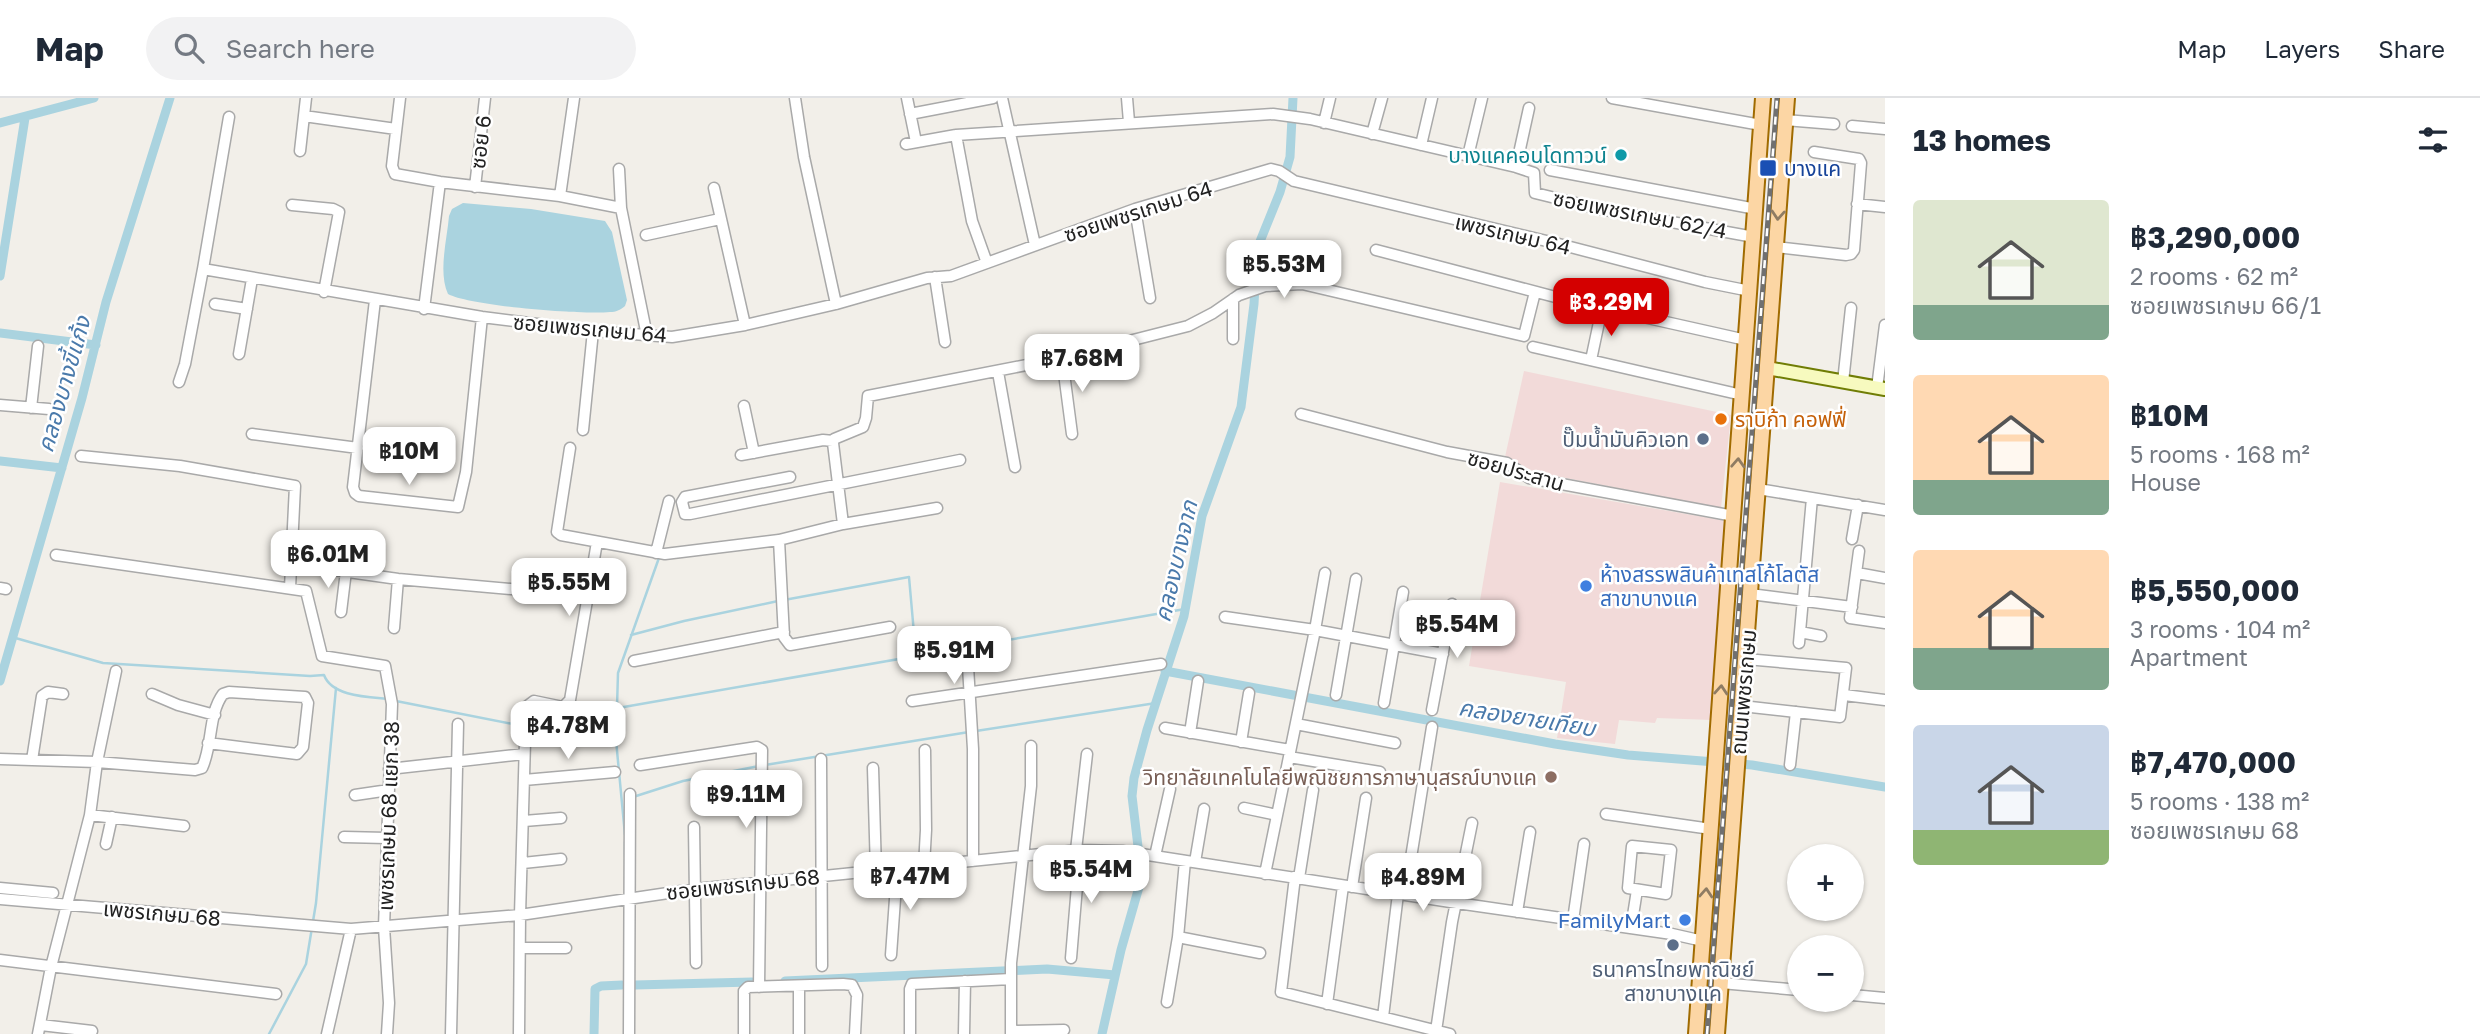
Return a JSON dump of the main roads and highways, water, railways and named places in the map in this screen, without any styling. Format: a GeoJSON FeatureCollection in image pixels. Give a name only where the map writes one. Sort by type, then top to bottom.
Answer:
{"type":"FeatureCollection","features":[{"type":"Feature","properties":{"kind":"main road","name":"ถนนเพชรเกษม"},"geometry":{"type":"LineString","coordinates":[[1696,1034],[1763,98]]}},
{"type":"Feature","properties":{"kind":"main road","name":"ถนนเพชรเกษม"},"geometry":{"type":"LineString","coordinates":[[1717,1034],[1787,98]]}},
{"type":"Feature","properties":{"kind":"main road"},"geometry":{"type":"LineString","coordinates":[[1742,396],[1749,378],[1767,368],[1881,388]]}},
{"type":"Feature","properties":{"kind":"water"},"geometry":{"type":"Polygon","coordinates":[[[463,203],[531,209],[605,221],[612,232],[627,300],[625,306],[612,312],[553,311],[502,306],[448,294],[443,266],[449,216],[452,209],[463,203]]]}},
{"type":"Feature","properties":{"kind":"waterway"},"geometry":{"type":"LineString","coordinates":[[0,123],[94,98]]}},
{"type":"Feature","properties":{"kind":"waterway","name":"คลองบางขี้แก้ง"},"geometry":{"type":"LineString","coordinates":[[0,681],[82,398],[106,302],[170,98]]}},
{"type":"Feature","properties":{"kind":"waterway","name":"คลองบางจาก"},"geometry":{"type":"LineString","coordinates":[[1102,1034],[1139,887],[1139,855],[1132,796],[1134,778],[1184,616],[1202,516],[1241,407],[1254,304],[1257,249],[1280,192],[1290,157],[1293,98]]}},
{"type":"Feature","properties":{"kind":"waterway"},"geometry":{"type":"LineString","coordinates":[[0,276],[25,118]]}},
{"type":"Feature","properties":{"kind":"waterway"},"geometry":{"type":"LineString","coordinates":[[0,333],[96,345]]}},
{"type":"Feature","properties":{"kind":"waterway"},"geometry":{"type":"LineString","coordinates":[[0,461],[62,468]]}},
{"type":"Feature","properties":{"kind":"waterway"},"geometry":{"type":"LineString","coordinates":[[625,835],[616,740],[618,673],[660,555]]}},
{"type":"Feature","properties":{"kind":"waterway"},"geometry":{"type":"LineString","coordinates":[[784,600],[909,577],[916,656]]}},
{"type":"Feature","properties":{"kind":"waterway"},"geometry":{"type":"LineString","coordinates":[[631,635],[778,601]]}},
{"type":"Feature","properties":{"kind":"waterway"},"geometry":{"type":"LineString","coordinates":[[618,708],[1185,609]]}},
{"type":"Feature","properties":{"kind":"waterway"},"geometry":{"type":"LineString","coordinates":[[12,637],[103,663],[324,675],[328,682],[343,692],[389,699]]}},
{"type":"Feature","properties":{"kind":"waterway","name":"คลองยายเทียบ"},"geometry":{"type":"LineString","coordinates":[[1165,671],[1555,744],[1628,755],[1752,765],[1885,787]]}},
{"type":"Feature","properties":{"kind":"waterway"},"geometry":{"type":"LineString","coordinates":[[269,1034],[306,964],[316,903],[336,688]]}},
{"type":"Feature","properties":{"kind":"waterway"},"geometry":{"type":"LineString","coordinates":[[396,701],[523,726]]}},
{"type":"Feature","properties":{"kind":"waterway"},"geometry":{"type":"LineString","coordinates":[[976,731],[1156,703]]}},
{"type":"Feature","properties":{"kind":"waterway"},"geometry":{"type":"LineString","coordinates":[[530,727],[616,740]]}},
{"type":"Feature","properties":{"kind":"waterway"},"geometry":{"type":"LineString","coordinates":[[765,765],[969,732]]}},
{"type":"Feature","properties":{"kind":"waterway"},"geometry":{"type":"LineString","coordinates":[[633,797],[683,781],[759,766]]}},
{"type":"Feature","properties":{"kind":"waterway"},"geometry":{"type":"LineString","coordinates":[[625,842],[625,856]]}},
{"type":"Feature","properties":{"kind":"waterway"},"geometry":{"type":"LineString","coordinates":[[785,981],[1047,969],[1115,975]]}},
{"type":"Feature","properties":{"kind":"waterway"},"geometry":{"type":"LineString","coordinates":[[635,985],[752,982]]}},
{"type":"Feature","properties":{"kind":"waterway"},"geometry":{"type":"LineString","coordinates":[[594,1034],[595,989],[622,985]]}},
{"type":"Feature","properties":{"kind":"railway"},"geometry":{"type":"LineString","coordinates":[[1707,1034],[1777,98]]}},
{"type":"Feature","properties":{"kind":"place","name":"บางแคคอนโดทาวน์"},"geometry":{"type":"Point","coordinates":[1621,155]}},
{"type":"Feature","properties":{"kind":"place","name":"บางแค"},"geometry":{"type":"Point","coordinates":[1768,168]}},
{"type":"Feature","properties":{"kind":"place","name":"ราบิก้า คอฟฟี่"},"geometry":{"type":"Point","coordinates":[1721,419]}},
{"type":"Feature","properties":{"kind":"place","name":"ปั๊มน้ำมันคิวเอท"},"geometry":{"type":"Point","coordinates":[1703,439]}},
{"type":"Feature","properties":{"kind":"place","name":"ห้างสรรพสินค้าเทสโก้โลตัส สาขาบางแค"},"geometry":{"type":"Point","coordinates":[1586,586]}},
{"type":"Feature","properties":{"kind":"place","name":"วิทยาลัยเทคโนโลยีพณิชยการภาษานุสรณ์บางแค"},"geometry":{"type":"Point","coordinates":[1551,777]}},
{"type":"Feature","properties":{"kind":"place","name":"FamilyMart"},"geometry":{"type":"Point","coordinates":[1685,920]}},
{"type":"Feature","properties":{"kind":"place","name":"ธนาคารไทยพาณิชย์ สาขาบางแค"},"geometry":{"type":"Point","coordinates":[1673,945]}}]}
